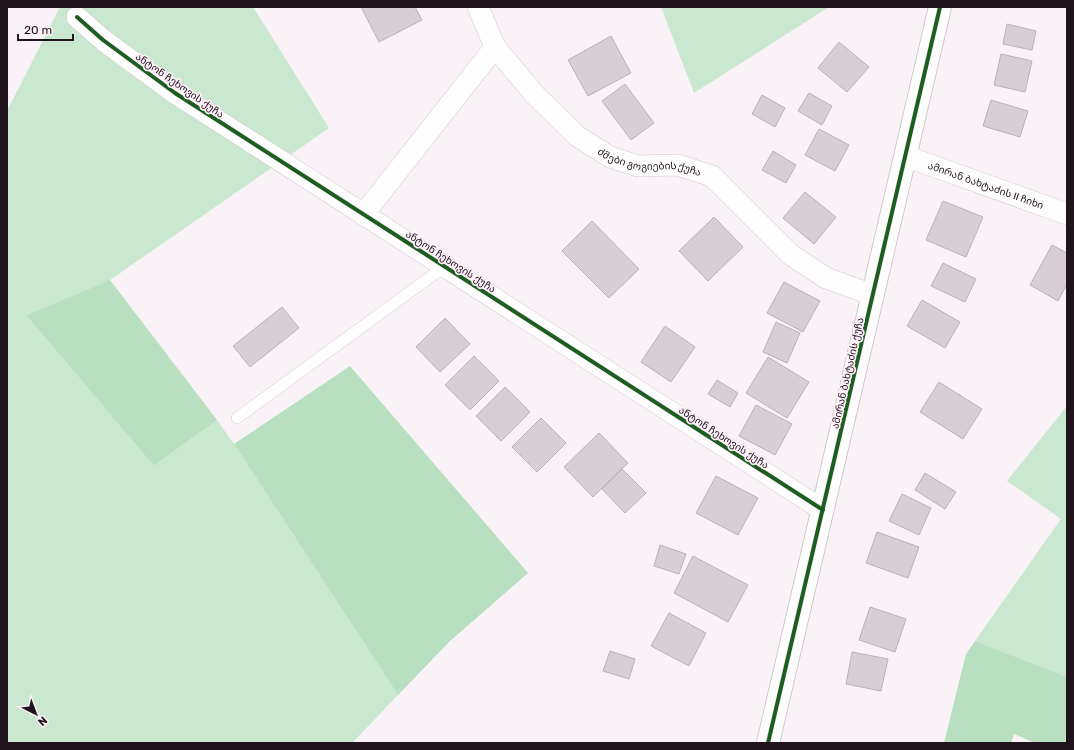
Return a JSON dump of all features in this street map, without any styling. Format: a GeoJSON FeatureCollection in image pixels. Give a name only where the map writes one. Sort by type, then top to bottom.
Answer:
{"type":"FeatureCollection","features":[{"type":"Feature","properties":{"kind":"street","name":"ძმები გოგიების ქუჩა"},"geometry":{"type":"LineString","coordinates":[[478,7],[495,47],[535,95],[577,136],[610,157],[638,166],[678,165],[712,176],[790,254],[826,278],[873,296]]}},
{"type":"Feature","properties":{"kind":"street","name":"ამირან ბახტაძის ქუჩა"},"geometry":{"type":"LineString","coordinates":[[768,743],[940,7]]}},
{"type":"Feature","properties":{"kind":"street","name":"ანტონ ჩეხოვის ქუჩა"},"geometry":{"type":"LineString","coordinates":[[77,17],[103,40],[175,93],[823,510]]}},
{"type":"Feature","properties":{"kind":"street"},"geometry":{"type":"LineString","coordinates":[[364,215],[495,47]]}},
{"type":"Feature","properties":{"kind":"street","name":"ამირან ბახტაძის II ჩიხი"},"geometry":{"type":"LineString","coordinates":[[905,156],[1067,214]]}},
{"type":"Feature","properties":{"kind":"lane"},"geometry":{"type":"LineString","coordinates":[[237,418],[444,267]]}},
{"type":"Feature","properties":{"kind":"green space"},"geometry":{"type":"Polygon","coordinates":[[[60,7],[253,7],[329,128],[110,280],[26,315],[154,466],[217,420],[398,695],[352,743],[7,743],[7,111],[60,7]]]}},
{"type":"Feature","properties":{"kind":"green space"},"geometry":{"type":"Polygon","coordinates":[[[661,7],[829,7],[694,93],[661,7]]]}},
{"type":"Feature","properties":{"kind":"green space"},"geometry":{"type":"Polygon","coordinates":[[[110,280],[217,420],[154,466],[26,315],[110,280]]]}},
{"type":"Feature","properties":{"kind":"green space"},"geometry":{"type":"Polygon","coordinates":[[[350,366],[528,573],[450,641],[398,695],[234,444],[350,366]]]}},
{"type":"Feature","properties":{"kind":"green space"},"geometry":{"type":"Polygon","coordinates":[[[1067,406],[1067,677],[975,641],[1061,519],[1007,481],[1067,406]]]}},
{"type":"Feature","properties":{"kind":"green space"},"geometry":{"type":"Polygon","coordinates":[[[975,641],[1067,677],[1067,743],[1035,743],[1014,734],[1011,743],[944,743],[966,654],[975,641]]]}},
{"type":"Feature","properties":{"kind":"building"},"geometry":{"type":"Polygon","coordinates":[[[361,7],[415,7],[422,20],[379,42],[361,7]]]}},
{"type":"Feature","properties":{"kind":"building"},"geometry":{"type":"Polygon","coordinates":[[[1007,24],[1036,31],[1032,50],[1003,44],[1007,24]]]}},
{"type":"Feature","properties":{"kind":"building"},"geometry":{"type":"Polygon","coordinates":[[[611,36],[631,73],[588,96],[568,60],[611,36]]]}},
{"type":"Feature","properties":{"kind":"building"},"geometry":{"type":"Polygon","coordinates":[[[839,42],[869,67],[847,92],[818,68],[839,42]]]}},
{"type":"Feature","properties":{"kind":"building"},"geometry":{"type":"Polygon","coordinates":[[[1001,54],[1032,61],[1025,92],[994,85],[1001,54]]]}},
{"type":"Feature","properties":{"kind":"building"},"geometry":{"type":"Polygon","coordinates":[[[625,84],[654,123],[631,140],[602,101],[625,84]]]}},
{"type":"Feature","properties":{"kind":"building"},"geometry":{"type":"Polygon","coordinates":[[[809,93],[832,106],[822,125],[798,111],[809,93]]]}},
{"type":"Feature","properties":{"kind":"building"},"geometry":{"type":"Polygon","coordinates":[[[762,95],[785,108],[775,127],[752,114],[762,95]]]}},
{"type":"Feature","properties":{"kind":"building"},"geometry":{"type":"Polygon","coordinates":[[[991,100],[1028,111],[1020,137],[983,126],[991,100]]]}},
{"type":"Feature","properties":{"kind":"building"},"geometry":{"type":"Polygon","coordinates":[[[819,129],[849,145],[835,171],[805,155],[819,129]]]}},
{"type":"Feature","properties":{"kind":"building"},"geometry":{"type":"Polygon","coordinates":[[[773,151],[796,165],[786,183],[762,170],[773,151]]]}},
{"type":"Feature","properties":{"kind":"building"},"geometry":{"type":"Polygon","coordinates":[[[805,192],[836,217],[814,244],[783,218],[805,192]]]}},
{"type":"Feature","properties":{"kind":"building"},"geometry":{"type":"Polygon","coordinates":[[[943,201],[983,217],[966,257],[926,240],[943,201]]]}},
{"type":"Feature","properties":{"kind":"building"},"geometry":{"type":"Polygon","coordinates":[[[714,217],[743,247],[708,281],[679,251],[714,217]]]}},
{"type":"Feature","properties":{"kind":"building"},"geometry":{"type":"Polygon","coordinates":[[[592,221],[639,269],[609,298],[562,251],[592,221]]]}},
{"type":"Feature","properties":{"kind":"building"},"geometry":{"type":"Polygon","coordinates":[[[1052,245],[1067,253],[1067,284],[1058,301],[1030,285],[1052,245]]]}},
{"type":"Feature","properties":{"kind":"building"},"geometry":{"type":"Polygon","coordinates":[[[943,263],[976,279],[965,302],[931,286],[943,263]]]}},
{"type":"Feature","properties":{"kind":"building"},"geometry":{"type":"Polygon","coordinates":[[[784,282],[820,301],[803,332],[767,313],[784,282]]]}},
{"type":"Feature","properties":{"kind":"building"},"geometry":{"type":"Polygon","coordinates":[[[922,300],[960,322],[945,348],[907,326],[922,300]]]}},
{"type":"Feature","properties":{"kind":"building"},"geometry":{"type":"Polygon","coordinates":[[[282,307],[299,328],[250,367],[233,346],[282,307]]]}},
{"type":"Feature","properties":{"kind":"building"},"geometry":{"type":"Polygon","coordinates":[[[445,318],[470,344],[440,372],[416,347],[445,318]]]}},
{"type":"Feature","properties":{"kind":"building"},"geometry":{"type":"Polygon","coordinates":[[[776,322],[800,333],[787,363],[763,352],[776,322]]]}},
{"type":"Feature","properties":{"kind":"building"},"geometry":{"type":"Polygon","coordinates":[[[665,326],[695,347],[671,382],[641,362],[665,326]]]}},
{"type":"Feature","properties":{"kind":"building"},"geometry":{"type":"Polygon","coordinates":[[[474,356],[499,381],[470,410],[445,385],[474,356]]]}},
{"type":"Feature","properties":{"kind":"building"},"geometry":{"type":"Polygon","coordinates":[[[768,357],[809,382],[787,418],[746,393],[768,357]]]}},
{"type":"Feature","properties":{"kind":"building"},"geometry":{"type":"Polygon","coordinates":[[[717,380],[738,393],[730,407],[708,394],[717,380]]]}},
{"type":"Feature","properties":{"kind":"building"},"geometry":{"type":"Polygon","coordinates":[[[939,382],[982,409],[963,439],[920,412],[939,382]]]}},
{"type":"Feature","properties":{"kind":"building"},"geometry":{"type":"Polygon","coordinates":[[[505,387],[530,412],[501,441],[476,416],[505,387]]]}},
{"type":"Feature","properties":{"kind":"building"},"geometry":{"type":"Polygon","coordinates":[[[756,405],[792,424],[775,455],[739,436],[756,405]]]}},
{"type":"Feature","properties":{"kind":"building"},"geometry":{"type":"Polygon","coordinates":[[[541,418],[566,443],[537,472],[512,447],[541,418]]]}},
{"type":"Feature","properties":{"kind":"building"},"geometry":{"type":"Polygon","coordinates":[[[599,433],[628,463],[593,497],[564,467],[599,433]]]}},
{"type":"Feature","properties":{"kind":"building"},"geometry":{"type":"Polygon","coordinates":[[[622,469],[646,493],[625,513],[602,489],[622,469]]]}},
{"type":"Feature","properties":{"kind":"building"},"geometry":{"type":"Polygon","coordinates":[[[925,473],[956,492],[945,509],[915,490],[925,473]]]}},
{"type":"Feature","properties":{"kind":"building"},"geometry":{"type":"Polygon","coordinates":[[[716,476],[758,498],[738,535],[696,513],[716,476]]]}},
{"type":"Feature","properties":{"kind":"building"},"geometry":{"type":"Polygon","coordinates":[[[902,494],[931,508],[919,535],[889,521],[902,494]]]}},
{"type":"Feature","properties":{"kind":"building"},"geometry":{"type":"Polygon","coordinates":[[[877,532],[919,547],[908,578],[866,563],[877,532]]]}},
{"type":"Feature","properties":{"kind":"building"},"geometry":{"type":"Polygon","coordinates":[[[660,545],[686,554],[679,574],[654,566],[660,545]]]}},
{"type":"Feature","properties":{"kind":"building"},"geometry":{"type":"Polygon","coordinates":[[[693,556],[748,585],[728,622],[674,593],[693,556]]]}},
{"type":"Feature","properties":{"kind":"building"},"geometry":{"type":"Polygon","coordinates":[[[870,607],[906,619],[895,652],[859,640],[870,607]]]}},
{"type":"Feature","properties":{"kind":"building"},"geometry":{"type":"Polygon","coordinates":[[[669,613],[706,633],[689,666],[651,646],[669,613]]]}},
{"type":"Feature","properties":{"kind":"building"},"geometry":{"type":"Polygon","coordinates":[[[610,651],[635,659],[629,679],[603,671],[610,651]]]}},
{"type":"Feature","properties":{"kind":"building"},"geometry":{"type":"Polygon","coordinates":[[[852,652],[888,659],[881,691],[846,684],[852,652]]]}},
{"type":"Feature","properties":{"kind":"cycle path"},"geometry":{"type":"LineString","coordinates":[[768,743],[940,7]]}},
{"type":"Feature","properties":{"kind":"cycle path"},"geometry":{"type":"LineString","coordinates":[[77,17],[103,40],[175,93],[823,510]]}}]}
